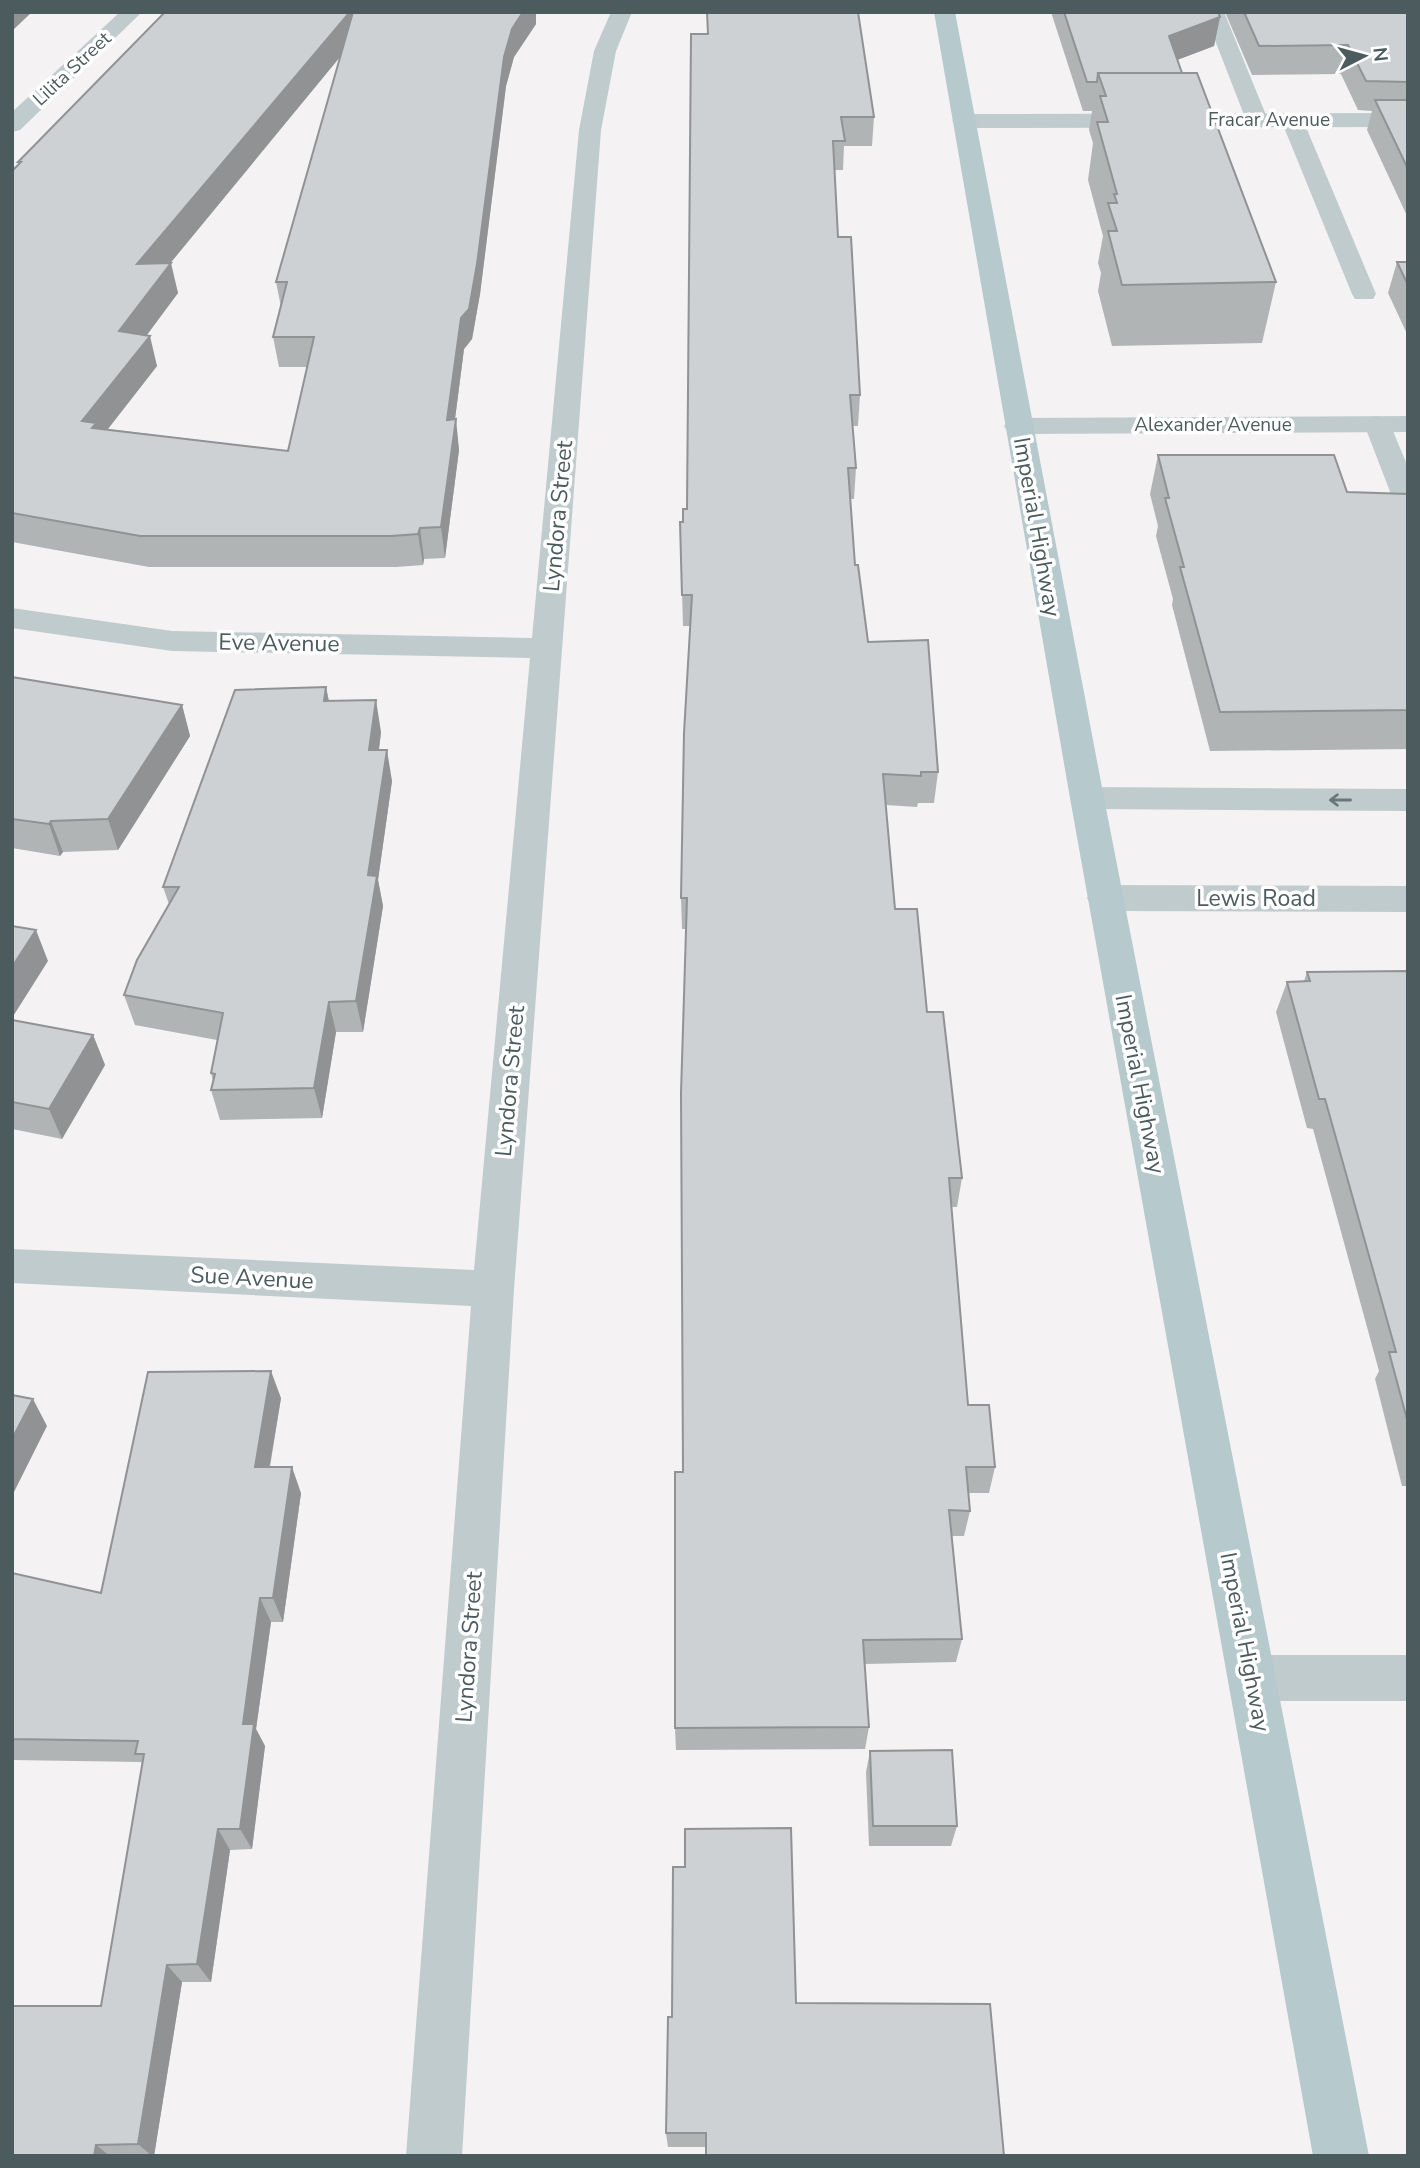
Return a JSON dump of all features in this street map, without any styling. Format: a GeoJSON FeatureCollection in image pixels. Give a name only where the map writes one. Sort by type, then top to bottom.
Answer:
{"type":"FeatureCollection","features":[{"type":"Feature","properties":{"kind":"main road","name":"Imperial Highway"},"geometry":{"type":"LineString","coordinates":[[944,12],[1105,898],[1341,2156]]}},
{"type":"Feature","properties":{"kind":"street","name":"Lilita Street"},"geometry":{"type":"LineString","coordinates":[[12,125],[132,12]]}},
{"type":"Feature","properties":{"kind":"street","name":"Lyndora Street"},"geometry":{"type":"LineString","coordinates":[[434,2156],[493,1289],[590,130],[605,51],[622,12]]}},
{"type":"Feature","properties":{"kind":"street","name":"Fracar Avenue"},"geometry":{"type":"LineString","coordinates":[[963,121],[1408,120]]}},
{"type":"Feature","properties":{"kind":"street","name":"Alexander Avenue"},"geometry":{"type":"LineString","coordinates":[[1018,426],[1408,424]]}},
{"type":"Feature","properties":{"kind":"street","name":"Eve Avenue"},"geometry":{"type":"LineString","coordinates":[[12,618],[172,641],[547,648]]}},
{"type":"Feature","properties":{"kind":"street","name":"Lewis Road"},"geometry":{"type":"LineString","coordinates":[[1105,898],[1408,899]]}},
{"type":"Feature","properties":{"kind":"street","name":"Sue Avenue"},"geometry":{"type":"LineString","coordinates":[[12,1266],[493,1289]]}},
{"type":"Feature","properties":{"kind":"street"},"geometry":{"type":"LineString","coordinates":[[1252,1678],[1408,1678]]}},
{"type":"Feature","properties":{"kind":"lane"},"geometry":{"type":"LineString","coordinates":[[1213,12],[1257,120]]}},
{"type":"Feature","properties":{"kind":"lane"},"geometry":{"type":"LineString","coordinates":[[1292,120],[1364,294]]}},
{"type":"Feature","properties":{"kind":"lane"},"geometry":{"type":"LineString","coordinates":[[1377,424],[1408,502]]}},
{"type":"Feature","properties":{"kind":"lane"},"geometry":{"type":"LineString","coordinates":[[1087,798],[1408,800]]}},
{"type":"Feature","properties":{"kind":"building"},"geometry":{"type":"Polygon","coordinates":[[[165,12],[350,12],[137,264],[171,263],[119,331],[150,336],[82,421],[96,423],[92,428],[288,451],[314,337],[273,337],[287,282],[276,282],[353,12],[523,12],[512,29],[504,57],[477,264],[469,309],[461,318],[447,420],[456,419],[441,527],[420,528],[418,534],[391,536],[140,536],[12,513],[12,171],[165,12]]]}},
{"type":"Feature","properties":{"kind":"building"},"geometry":{"type":"Polygon","coordinates":[[[707,12],[858,12],[874,117],[841,117],[845,141],[833,141],[838,237],[851,237],[860,395],[850,395],[856,468],[848,468],[855,565],[858,565],[868,642],[928,640],[938,772],[921,772],[921,776],[883,774],[895,909],[917,909],[927,1012],[943,1012],[962,1178],[949,1178],[968,1405],[989,1405],[995,1467],[966,1467],[970,1511],[949,1510],[962,1639],[863,1640],[869,1727],[675,1728],[675,1472],[683,1472],[681,1093],[687,898],[681,898],[684,733],[692,595],[682,595],[680,522],[683,522],[683,509],[687,509],[691,34],[708,34],[707,12]]]}},
{"type":"Feature","properties":{"kind":"building"},"geometry":{"type":"Polygon","coordinates":[[[1064,12],[1218,12],[1220,17],[1169,36],[1182,73],[1098,73],[1097,82],[1087,82],[1064,12]]]}},
{"type":"Feature","properties":{"kind":"building"},"geometry":{"type":"Polygon","coordinates":[[[1244,12],[1408,12],[1408,82],[1366,81],[1348,45],[1259,46],[1244,12]]]}},
{"type":"Feature","properties":{"kind":"building"},"geometry":{"type":"Polygon","coordinates":[[[1098,73],[1197,73],[1276,282],[1122,285],[1108,231],[1117,231],[1108,203],[1117,203],[1114,194],[1117,194],[1097,122],[1108,122],[1100,96],[1106,96],[1098,73]]]}},
{"type":"Feature","properties":{"kind":"building"},"geometry":{"type":"Polygon","coordinates":[[[1375,100],[1408,100],[1408,169],[1375,100]]]}},
{"type":"Feature","properties":{"kind":"building"},"geometry":{"type":"Polygon","coordinates":[[[1397,262],[1408,262],[1408,285],[1397,262]]]}},
{"type":"Feature","properties":{"kind":"building"},"geometry":{"type":"Polygon","coordinates":[[[1158,455],[1334,455],[1347,492],[1408,494],[1408,710],[1220,712],[1180,567],[1184,567],[1165,498],[1169,498],[1158,455]]]}},
{"type":"Feature","properties":{"kind":"building"},"geometry":{"type":"Polygon","coordinates":[[[12,677],[182,705],[108,819],[51,821],[49,824],[12,819],[12,677]]]}},
{"type":"Feature","properties":{"kind":"building"},"geometry":{"type":"Polygon","coordinates":[[[326,687],[324,701],[376,700],[369,750],[387,750],[368,875],[377,876],[356,1001],[329,1002],[314,1088],[211,1090],[215,1074],[211,1073],[223,1013],[124,995],[137,960],[179,887],[163,887],[235,690],[326,687]]]}},
{"type":"Feature","properties":{"kind":"building"},"geometry":{"type":"Polygon","coordinates":[[[12,926],[36,930],[12,967],[12,926]]]}},
{"type":"Feature","properties":{"kind":"building"},"geometry":{"type":"Polygon","coordinates":[[[1408,971],[1408,1423],[1389,1352],[1396,1352],[1325,1099],[1319,1099],[1287,982],[1310,981],[1307,972],[1408,971]]]}},
{"type":"Feature","properties":{"kind":"building"},"geometry":{"type":"Polygon","coordinates":[[[12,1020],[93,1035],[49,1109],[12,1102],[12,1020]]]}},
{"type":"Feature","properties":{"kind":"building"},"geometry":{"type":"Polygon","coordinates":[[[271,1371],[255,1467],[292,1467],[273,1598],[260,1598],[243,1724],[254,1724],[240,1829],[218,1829],[197,1964],[167,1965],[138,2144],[96,2145],[94,2156],[12,2156],[12,2006],[101,2006],[144,1754],[135,1754],[138,1741],[12,1739],[12,1573],[101,1593],[148,1372],[271,1371]]]}},
{"type":"Feature","properties":{"kind":"building"},"geometry":{"type":"Polygon","coordinates":[[[12,1395],[33,1399],[12,1439],[12,1395]]]}},
{"type":"Feature","properties":{"kind":"building"},"geometry":{"type":"Polygon","coordinates":[[[952,1750],[957,1826],[873,1826],[870,1751],[952,1750]]]}},
{"type":"Feature","properties":{"kind":"building"},"geometry":{"type":"Polygon","coordinates":[[[791,1828],[796,2003],[990,2004],[1004,2156],[706,2156],[706,2133],[666,2133],[668,2017],[672,2017],[673,1867],[685,1867],[685,1829],[791,1828]]]}}]}
